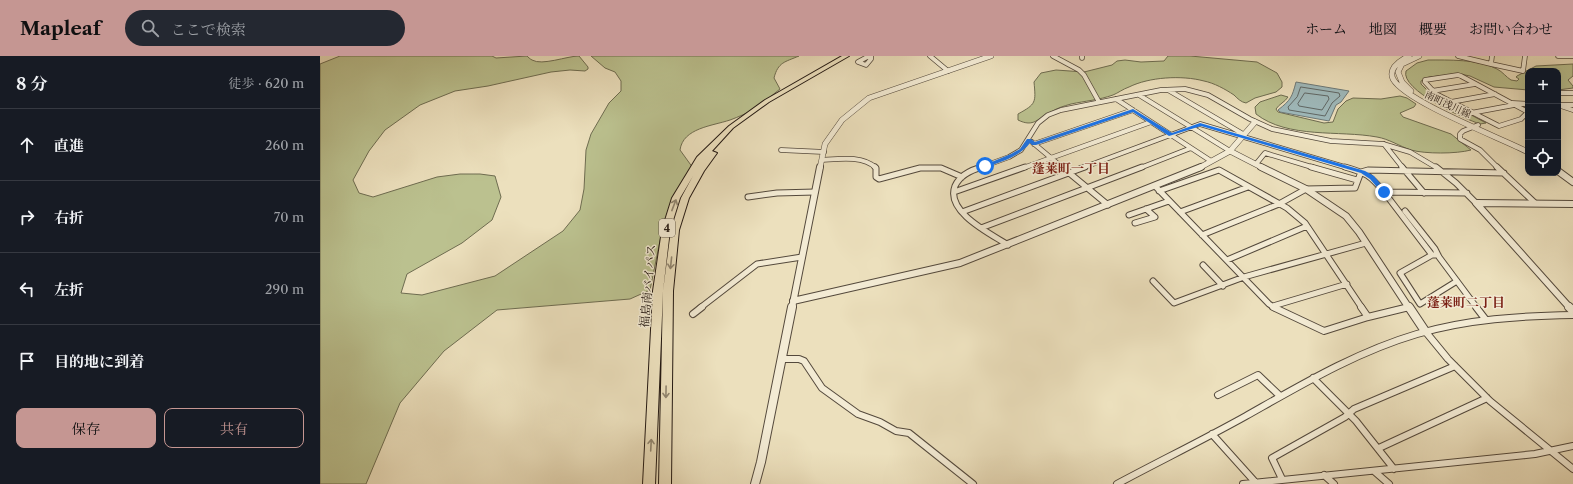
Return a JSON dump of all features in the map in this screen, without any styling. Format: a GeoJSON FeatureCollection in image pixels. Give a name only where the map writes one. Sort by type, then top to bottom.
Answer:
{"type":"FeatureCollection","features":[{"type":"Feature","properties":{"kind":"highway","name":"福島南バイパス"},"geometry":{"type":"LineString","coordinates":[[649,484],[658,291],[666,230],[676,198],[700,159],[730,127],[767,102],[846,56]]}},
{"type":"Feature","properties":{"kind":"highway","name":"福島南バイパス"},"geometry":{"type":"LineString","coordinates":[[665,484],[668,291],[675,230],[685,198],[708,159],[738,127],[774,102],[853,56]]}},
{"type":"Feature","properties":{"kind":"street"},"geometry":{"type":"LineString","coordinates":[[930,56],[948,70]]}},
{"type":"Feature","properties":{"kind":"street"},"geometry":{"type":"LineString","coordinates":[[755,484],[761,462],[826,144],[836,126],[864,101],[878,94],[991,56]]}},
{"type":"Feature","properties":{"kind":"street"},"geometry":{"type":"LineString","coordinates":[[1053,56],[1079,70],[1099,102]]}},
{"type":"Feature","properties":{"kind":"street","name":"南町浅川線"},"geometry":{"type":"LineString","coordinates":[[1409,56],[1394,65],[1392,77],[1396,84],[1421,102],[1525,148]]}},
{"type":"Feature","properties":{"kind":"street","name":"南町浅川線"},"geometry":{"type":"LineString","coordinates":[[1419,56],[1402,64],[1398,72],[1402,82],[1416,95],[1525,150]]}},
{"type":"Feature","properties":{"kind":"street"},"geometry":{"type":"LineString","coordinates":[[1457,56],[1523,71],[1525,56]]}},
{"type":"Feature","properties":{"kind":"street"},"geometry":{"type":"LineString","coordinates":[[1490,64],[1492,56]]}},
{"type":"Feature","properties":{"kind":"street"},"geometry":{"type":"LineString","coordinates":[[1558,56],[1573,56]]}},
{"type":"Feature","properties":{"kind":"street"},"geometry":{"type":"LineString","coordinates":[[1458,75],[1476,84],[1528,112],[1521,119],[1499,126],[1471,113],[1432,91],[1425,80],[1458,75]]}},
{"type":"Feature","properties":{"kind":"street"},"geometry":{"type":"LineString","coordinates":[[1432,91],[1476,84]]}},
{"type":"Feature","properties":{"kind":"street"},"geometry":{"type":"LineString","coordinates":[[1168,89],[1244,136]]}},
{"type":"Feature","properties":{"kind":"street"},"geometry":{"type":"LineString","coordinates":[[1008,244],[975,225],[962,212],[954,199],[956,184],[962,177],[970,172],[1012,156],[1021,150],[1029,140],[1036,126],[1052,114],[1065,108],[1168,89],[1185,89],[1206,94],[1255,122],[1278,131],[1342,142],[1384,144],[1417,156],[1445,172],[1467,193],[1573,311]]}},
{"type":"Feature","properties":{"kind":"street"},"geometry":{"type":"LineString","coordinates":[[1561,93],[1573,93]]}},
{"type":"Feature","properties":{"kind":"street"},"geometry":{"type":"LineString","coordinates":[[1451,102],[1495,94]]}},
{"type":"Feature","properties":{"kind":"street"},"geometry":{"type":"LineString","coordinates":[[1139,95],[1230,151],[1306,189],[1346,216],[1352,222],[1410,307],[1425,332],[1455,366],[1487,398],[1573,469]]}},
{"type":"Feature","properties":{"kind":"street"},"geometry":{"type":"LineString","coordinates":[[1116,99],[1211,161]]}},
{"type":"Feature","properties":{"kind":"street"},"geometry":{"type":"LineString","coordinates":[[1471,113],[1513,104],[1525,104]]}},
{"type":"Feature","properties":{"kind":"street"},"geometry":{"type":"LineString","coordinates":[[1561,105],[1573,105]]}},
{"type":"Feature","properties":{"kind":"street"},"geometry":{"type":"LineString","coordinates":[[1561,106],[1573,110]]}},
{"type":"Feature","properties":{"kind":"street"},"geometry":{"type":"LineString","coordinates":[[1034,144],[1133,110]]}},
{"type":"Feature","properties":{"kind":"street"},"geometry":{"type":"LineString","coordinates":[[954,192],[1151,122]]}},
{"type":"Feature","properties":{"kind":"street"},"geometry":{"type":"LineString","coordinates":[[1157,188],[1230,151],[1255,122]]}},
{"type":"Feature","properties":{"kind":"street"},"geometry":{"type":"LineString","coordinates":[[962,212],[1200,124],[1363,172],[1372,178],[1457,281],[1486,320]]}},
{"type":"Feature","properties":{"kind":"street"},"geometry":{"type":"LineString","coordinates":[[1476,126],[1463,131],[1460,134],[1460,139],[1480,150],[1535,203]]}},
{"type":"Feature","properties":{"kind":"street"},"geometry":{"type":"LineString","coordinates":[[1029,140],[1108,205]]}},
{"type":"Feature","properties":{"kind":"street"},"geometry":{"type":"LineString","coordinates":[[1384,144],[1424,193]]}},
{"type":"Feature","properties":{"kind":"street"},"geometry":{"type":"LineString","coordinates":[[981,228],[1191,148]]}},
{"type":"Feature","properties":{"kind":"street"},"geometry":{"type":"LineString","coordinates":[[781,150],[824,152]]}},
{"type":"Feature","properties":{"kind":"street"},"geometry":{"type":"LineString","coordinates":[[1256,164],[1265,153],[1357,180]]}},
{"type":"Feature","properties":{"kind":"street"},"geometry":{"type":"LineString","coordinates":[[822,160],[860,160],[872,164],[876,168],[876,178],[880,179],[920,168],[941,168],[962,177]]}},
{"type":"Feature","properties":{"kind":"street"},"geometry":{"type":"LineString","coordinates":[[1561,168],[1573,175]]}},
{"type":"Feature","properties":{"kind":"street"},"geometry":{"type":"LineString","coordinates":[[793,301],[936,270],[960,263],[1108,205],[1157,188],[1219,170],[1298,216],[1326,253],[1368,317]]}},
{"type":"Feature","properties":{"kind":"street"},"geometry":{"type":"LineString","coordinates":[[1202,235],[1279,204],[1306,189],[1354,188],[1361,172],[1405,170],[1504,172]]}},
{"type":"Feature","properties":{"kind":"street"},"geometry":{"type":"LineString","coordinates":[[1561,173],[1573,182]]}},
{"type":"Feature","properties":{"kind":"street"},"geometry":{"type":"LineString","coordinates":[[1180,212],[1248,187]]}},
{"type":"Feature","properties":{"kind":"street"},"geometry":{"type":"LineString","coordinates":[[1157,188],[1202,235],[1273,306],[1280,311],[1324,330],[1410,307]]}},
{"type":"Feature","properties":{"kind":"street"},"geometry":{"type":"LineString","coordinates":[[748,197],[815,192]]}},
{"type":"Feature","properties":{"kind":"street"},"geometry":{"type":"LineString","coordinates":[[1384,192],[1467,193]]}},
{"type":"Feature","properties":{"kind":"street"},"geometry":{"type":"LineString","coordinates":[[1128,215],[1169,201]]}},
{"type":"Feature","properties":{"kind":"street"},"geometry":{"type":"LineString","coordinates":[[1476,203],[1573,204]]}},
{"type":"Feature","properties":{"kind":"street"},"geometry":{"type":"LineString","coordinates":[[1135,223],[1155,217],[1146,209]]}},
{"type":"Feature","properties":{"kind":"street"},"geometry":{"type":"LineString","coordinates":[[1405,211],[1435,249],[1435,255]]}},
{"type":"Feature","properties":{"kind":"street"},"geometry":{"type":"LineString","coordinates":[[1227,260],[1307,226]]}},
{"type":"Feature","properties":{"kind":"street"},"geometry":{"type":"LineString","coordinates":[[1153,281],[1174,303],[1244,277],[1366,243]]}},
{"type":"Feature","properties":{"kind":"street"},"geometry":{"type":"LineString","coordinates":[[1435,255],[1400,273],[1420,304],[1457,281]]}},
{"type":"Feature","properties":{"kind":"street"},"geometry":{"type":"LineString","coordinates":[[693,314],[719,292],[734,283],[757,264],[802,257]]}},
{"type":"Feature","properties":{"kind":"street"},"geometry":{"type":"LineString","coordinates":[[1203,265],[1223,286]]}},
{"type":"Feature","properties":{"kind":"street"},"geometry":{"type":"LineString","coordinates":[[1273,306],[1347,284]]}},
{"type":"Feature","properties":{"kind":"street"},"geometry":{"type":"LineString","coordinates":[[1117,484],[1212,434],[1313,378],[1372,349],[1444,326],[1486,320],[1544,316],[1573,316]]}},
{"type":"Feature","properties":{"kind":"street"},"geometry":{"type":"LineString","coordinates":[[782,359],[804,361],[822,388],[832,396],[858,414],[880,422],[896,431],[909,433],[973,484]]}},
{"type":"Feature","properties":{"kind":"street"},"geometry":{"type":"LineString","coordinates":[[1282,479],[1272,458],[1350,414],[1354,409],[1455,366]]}},
{"type":"Feature","properties":{"kind":"street"},"geometry":{"type":"LineString","coordinates":[[1218,395],[1258,374],[1280,396]]}},
{"type":"Feature","properties":{"kind":"street"},"geometry":{"type":"LineString","coordinates":[[1313,378],[1350,414],[1394,469]]}},
{"type":"Feature","properties":{"kind":"street"},"geometry":{"type":"LineString","coordinates":[[1378,448],[1487,398]]}},
{"type":"Feature","properties":{"kind":"street"},"geometry":{"type":"LineString","coordinates":[[1212,434],[1256,482]]}},
{"type":"Feature","properties":{"kind":"street"},"geometry":{"type":"LineString","coordinates":[[1243,484],[1551,451],[1573,446]]}},
{"type":"Feature","properties":{"kind":"street"},"geometry":{"type":"LineString","coordinates":[[1374,471],[1388,484]]}},
{"type":"Feature","properties":{"kind":"street"},"geometry":{"type":"LineString","coordinates":[[1324,476],[1334,484]]}},
{"type":"Feature","properties":{"kind":"green space"},"geometry":{"type":"Polygon","coordinates":[[[340,56],[492,56],[496,58],[527,56],[536,62],[542,62],[579,56],[588,67],[585,71],[570,70],[551,72],[488,86],[455,91],[420,105],[385,130],[369,151],[353,180],[359,193],[373,197],[437,177],[460,174],[495,176],[501,197],[492,220],[462,243],[407,274],[401,293],[422,295],[495,276],[563,231],[580,210],[584,189],[586,150],[591,134],[609,103],[621,91],[621,81],[615,72],[605,68],[591,56],[799,56],[786,61],[780,66],[774,78],[780,89],[759,106],[750,112],[733,119],[692,132],[682,143],[680,150],[693,168],[690,177],[671,202],[661,236],[650,290],[630,299],[497,310],[444,351],[400,403],[366,484],[320,484],[320,64],[340,56]]]}},
{"type":"Feature","properties":{"kind":"green space"},"geometry":{"type":"Polygon","coordinates":[[[1168,56],[1190,56],[1257,62],[1277,73],[1282,82],[1282,87],[1276,92],[1255,98],[1246,103],[1223,88],[1208,82],[1186,78],[1156,79],[1137,84],[1108,97],[1061,107],[1032,123],[1018,120],[1018,114],[1034,102],[1034,82],[1041,73],[1056,70],[1084,72],[1112,65],[1117,61],[1164,61],[1168,56]]]}},
{"type":"Feature","properties":{"kind":"green space"},"geometry":{"type":"Polygon","coordinates":[[[1428,60],[1445,60],[1481,63],[1497,69],[1511,80],[1517,81],[1519,79],[1516,77],[1525,72],[1525,90],[1494,87],[1470,76],[1460,74],[1429,77],[1421,81],[1421,84],[1429,92],[1486,123],[1480,124],[1435,103],[1413,87],[1407,79],[1406,71],[1417,63],[1428,60]]]}},
{"type":"Feature","properties":{"kind":"green space"},"geometry":{"type":"Polygon","coordinates":[[[1573,64],[1573,76],[1568,80],[1573,88],[1561,90],[1561,68],[1532,68],[1536,66],[1573,64]]]}},
{"type":"Feature","properties":{"kind":"green space"},"geometry":{"type":"Polygon","coordinates":[[[1281,95],[1288,97],[1276,109],[1278,112],[1324,123],[1333,122],[1338,109],[1346,101],[1353,98],[1381,99],[1400,96],[1407,98],[1416,104],[1414,107],[1400,113],[1403,117],[1451,134],[1471,150],[1449,153],[1432,153],[1411,150],[1386,139],[1377,137],[1314,132],[1283,127],[1269,122],[1256,114],[1255,107],[1260,102],[1281,95]]]}},
{"type":"Feature","properties":{"kind":"water"},"geometry":{"type":"Polygon","coordinates":[[[1296,82],[1349,91],[1341,102],[1336,105],[1329,121],[1280,112],[1278,110],[1286,104],[1290,98],[1296,82]]]}},
{"type":"Feature","properties":{"kind":"district","name":"蓬莱町一丁目"},"geometry":{"type":"Point","coordinates":[1071,168]}},
{"type":"Feature","properties":{"kind":"district","name":"蓬莱町二丁目"},"geometry":{"type":"Point","coordinates":[1466,302]}},
{"type":"Feature","properties":{"kind":"route"},"geometry":{"type":"LineString","coordinates":[[985,166],[1012,156],[1021,150],[1029,140],[1034,144],[1133,110],[1171,135],[1200,124],[1363,172],[1372,178],[1384,192]]}}]}
